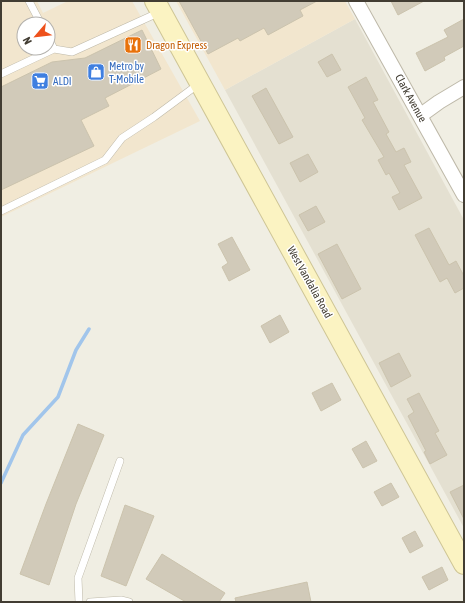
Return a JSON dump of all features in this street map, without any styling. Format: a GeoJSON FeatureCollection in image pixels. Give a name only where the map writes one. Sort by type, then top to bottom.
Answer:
{"type":"FeatureCollection","features":[{"type":"Feature","properties":{"kind":"main road","name":"West Vandalia Road"},"geometry":{"type":"LineString","coordinates":[[158,6],[464,564]]}},
{"type":"Feature","properties":{"kind":"street","name":"Clark Avenue"},"geometry":{"type":"LineString","coordinates":[[356,1],[421,115],[464,195]]}},
{"type":"Feature","properties":{"kind":"street"},"geometry":{"type":"LineString","coordinates":[[421,115],[464,87]]}},
{"type":"Feature","properties":{"kind":"lane"},"geometry":{"type":"LineString","coordinates":[[30,1],[37,16]]}},
{"type":"Feature","properties":{"kind":"lane"},"geometry":{"type":"LineString","coordinates":[[56,49],[72,52],[158,6]]}},
{"type":"Feature","properties":{"kind":"lane"},"geometry":{"type":"LineString","coordinates":[[1,74],[39,56]]}},
{"type":"Feature","properties":{"kind":"lane"},"geometry":{"type":"LineString","coordinates":[[1,211],[106,160],[122,138],[154,117],[200,83]]}},
{"type":"Feature","properties":{"kind":"lane"},"geometry":{"type":"LineString","coordinates":[[79,602],[78,578],[120,461]]}},
{"type":"Feature","properties":{"kind":"lane"},"geometry":{"type":"LineString","coordinates":[[90,602],[121,600],[129,602]]}},
{"type":"Feature","properties":{"kind":"shaded area"},"geometry":{"type":"Polygon","coordinates":[[[1,1],[37,1],[43,13],[68,1],[132,1],[200,121],[1,217],[1,1]]]}},
{"type":"Feature","properties":{"kind":"shaded area"},"geometry":{"type":"Polygon","coordinates":[[[176,1],[345,1],[355,19],[225,90],[176,1]]]}},
{"type":"Feature","properties":{"kind":"shaded area"},"geometry":{"type":"Polygon","coordinates":[[[355,19],[464,220],[464,528],[225,90],[355,19]]]}},
{"type":"Feature","properties":{"kind":"building"},"geometry":{"type":"Polygon","coordinates":[[[179,1],[317,1],[300,10],[303,16],[268,35],[264,28],[240,41],[238,38],[208,54],[179,1]]]}},
{"type":"Feature","properties":{"kind":"building"},"geometry":{"type":"Polygon","coordinates":[[[391,1],[424,1],[398,15],[391,1]]]}},
{"type":"Feature","properties":{"kind":"building"},"geometry":{"type":"Polygon","coordinates":[[[464,19],[464,46],[444,57],[445,60],[425,71],[416,53],[448,37],[444,30],[464,19]]]}},
{"type":"Feature","properties":{"kind":"building"},"geometry":{"type":"Polygon","coordinates":[[[142,30],[161,69],[105,98],[109,106],[81,120],[94,146],[1,190],[1,87],[52,62],[85,58],[142,30]]]}},
{"type":"Feature","properties":{"kind":"building"},"geometry":{"type":"Polygon","coordinates":[[[332,54],[341,70],[327,77],[318,62],[332,54]]]}},
{"type":"Feature","properties":{"kind":"building"},"geometry":{"type":"Polygon","coordinates":[[[366,77],[378,100],[373,102],[389,132],[386,134],[396,152],[404,148],[411,162],[404,165],[422,198],[399,210],[392,197],[400,193],[389,173],[386,175],[378,160],[384,157],[362,120],[365,118],[348,87],[366,77]]]}},
{"type":"Feature","properties":{"kind":"building"},"geometry":{"type":"Polygon","coordinates":[[[266,88],[293,137],[279,144],[252,96],[266,88]]]}},
{"type":"Feature","properties":{"kind":"building"},"geometry":{"type":"Polygon","coordinates":[[[308,154],[318,172],[300,182],[290,163],[308,154]]]}},
{"type":"Feature","properties":{"kind":"building"},"geometry":{"type":"Polygon","coordinates":[[[316,206],[325,222],[308,231],[299,215],[316,206]]]}},
{"type":"Feature","properties":{"kind":"building"},"geometry":{"type":"Polygon","coordinates":[[[429,228],[449,265],[456,261],[464,276],[464,288],[455,293],[447,278],[440,282],[415,235],[429,228]]]}},
{"type":"Feature","properties":{"kind":"building"},"geometry":{"type":"Polygon","coordinates":[[[232,237],[250,270],[229,281],[222,267],[228,263],[218,244],[232,237]]]}},
{"type":"Feature","properties":{"kind":"building"},"geometry":{"type":"Polygon","coordinates":[[[337,244],[361,289],[342,299],[318,254],[337,244]]]}},
{"type":"Feature","properties":{"kind":"building"},"geometry":{"type":"Polygon","coordinates":[[[280,315],[289,332],[270,343],[261,326],[280,315]]]}},
{"type":"Feature","properties":{"kind":"building"},"geometry":{"type":"Polygon","coordinates":[[[399,353],[411,376],[391,387],[379,363],[399,353]]]}},
{"type":"Feature","properties":{"kind":"building"},"geometry":{"type":"Polygon","coordinates":[[[332,383],[341,400],[321,411],[312,393],[332,383]]]}},
{"type":"Feature","properties":{"kind":"building"},"geometry":{"type":"Polygon","coordinates":[[[419,393],[439,431],[435,433],[447,455],[430,464],[424,452],[426,451],[408,416],[414,412],[407,399],[419,393]]]}},
{"type":"Feature","properties":{"kind":"building"},"geometry":{"type":"Polygon","coordinates":[[[78,424],[104,435],[76,504],[49,585],[20,574],[78,424]]]}},
{"type":"Feature","properties":{"kind":"building"},"geometry":{"type":"Polygon","coordinates":[[[366,441],[377,461],[363,468],[352,449],[366,441]]]}},
{"type":"Feature","properties":{"kind":"building"},"geometry":{"type":"Polygon","coordinates":[[[391,483],[399,497],[382,506],[374,492],[391,483]]]}},
{"type":"Feature","properties":{"kind":"building"},"geometry":{"type":"Polygon","coordinates":[[[464,485],[464,519],[450,492],[464,485]]]}},
{"type":"Feature","properties":{"kind":"building"},"geometry":{"type":"Polygon","coordinates":[[[125,505],[154,516],[126,586],[101,576],[125,505]]]}},
{"type":"Feature","properties":{"kind":"building"},"geometry":{"type":"Polygon","coordinates":[[[415,531],[423,546],[410,553],[402,538],[415,531]]]}},
{"type":"Feature","properties":{"kind":"building"},"geometry":{"type":"Polygon","coordinates":[[[162,554],[225,593],[219,602],[186,602],[146,579],[162,554]]]}},
{"type":"Feature","properties":{"kind":"building"},"geometry":{"type":"Polygon","coordinates":[[[442,567],[448,580],[429,590],[422,577],[442,567]]]}},
{"type":"Feature","properties":{"kind":"building"},"geometry":{"type":"Polygon","coordinates":[[[307,582],[311,602],[236,602],[235,598],[307,582]]]}},
{"type":"Feature","properties":{"kind":"waterway"},"geometry":{"type":"LineString","coordinates":[[1,483],[23,435],[58,397],[76,350],[89,329]]}},
{"type":"Feature","properties":{"kind":"place","name":"Dragon Express"},"geometry":{"type":"Point","coordinates":[133,45]}},
{"type":"Feature","properties":{"kind":"place","name":"Metro by T-Mobile"},"geometry":{"type":"Point","coordinates":[96,72]}},
{"type":"Feature","properties":{"kind":"place","name":"ALDI"},"geometry":{"type":"Point","coordinates":[40,81]}}]}
